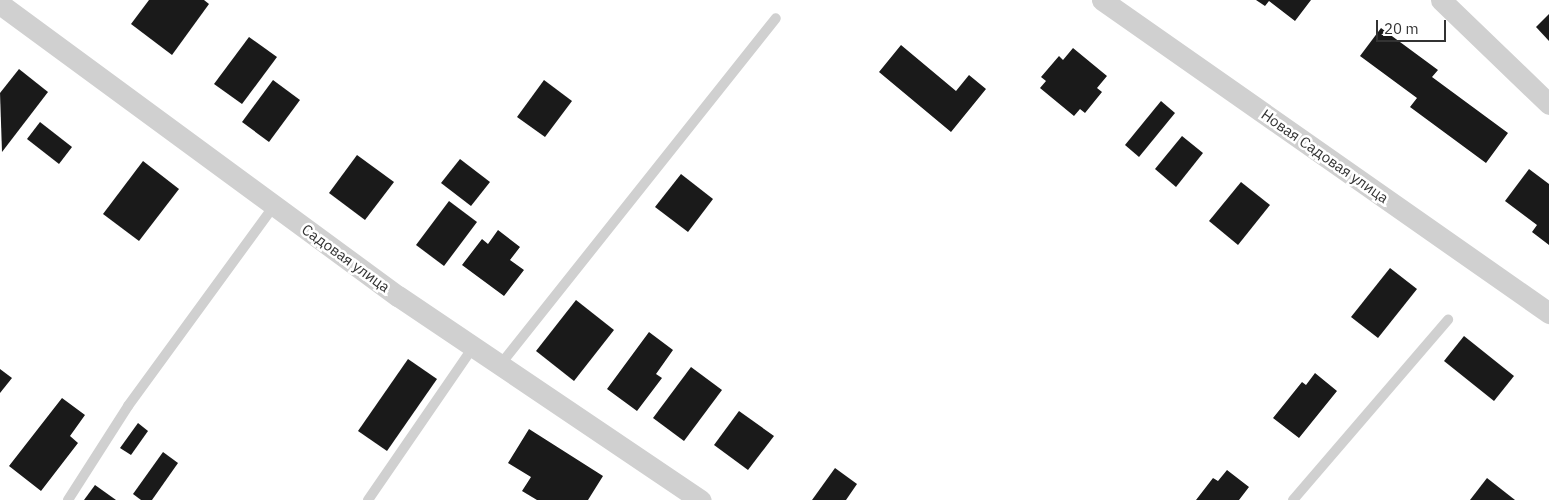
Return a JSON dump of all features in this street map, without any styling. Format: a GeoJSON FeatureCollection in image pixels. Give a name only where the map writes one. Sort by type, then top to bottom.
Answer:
{"type":"FeatureCollection","features":[{"type":"Feature","properties":{"kind":"street","name":"Новая Садовая улица"},"geometry":{"type":"LineString","coordinates":[[1102,0],[1549,313]]}},
{"type":"Feature","properties":{"kind":"street"},"geometry":{"type":"LineString","coordinates":[[1440,0],[1549,104]]}},
{"type":"Feature","properties":{"kind":"street","name":"Садовая улица"},"geometry":{"type":"LineString","coordinates":[[0,4],[398,296],[701,500]]}},
{"type":"Feature","properties":{"kind":"lane"},"geometry":{"type":"LineString","coordinates":[[500,365],[776,18]]}},
{"type":"Feature","properties":{"kind":"lane"},"geometry":{"type":"LineString","coordinates":[[68,500],[128,406],[274,206]]}},
{"type":"Feature","properties":{"kind":"lane"},"geometry":{"type":"LineString","coordinates":[[1293,500],[1448,320]]}},
{"type":"Feature","properties":{"kind":"lane"},"geometry":{"type":"LineString","coordinates":[[368,500],[473,347]]}},
{"type":"Feature","properties":{"kind":"building"},"geometry":{"type":"Polygon","coordinates":[[[149,0],[204,0],[209,4],[172,55],[131,24],[149,0]]]}},
{"type":"Feature","properties":{"kind":"building"},"geometry":{"type":"Polygon","coordinates":[[[1256,0],[1311,0],[1295,21],[1269,1],[1265,6],[1256,0]]]}},
{"type":"Feature","properties":{"kind":"building"},"geometry":{"type":"Polygon","coordinates":[[[1549,14],[1549,41],[1536,27],[1549,14]]]}},
{"type":"Feature","properties":{"kind":"building"},"geometry":{"type":"Polygon","coordinates":[[[1381,28],[1438,70],[1432,77],[1508,133],[1486,163],[1410,107],[1417,98],[1360,56],[1381,28]]]}},
{"type":"Feature","properties":{"kind":"building"},"geometry":{"type":"Polygon","coordinates":[[[249,37],[277,57],[242,104],[214,84],[249,37]]]}},
{"type":"Feature","properties":{"kind":"building"},"geometry":{"type":"Polygon","coordinates":[[[901,45],[956,91],[969,75],[986,89],[951,132],[879,72],[901,45]]]}},
{"type":"Feature","properties":{"kind":"building"},"geometry":{"type":"Polygon","coordinates":[[[1073,48],[1107,76],[1097,88],[1102,92],[1085,113],[1080,109],[1074,116],[1040,88],[1046,81],[1041,77],[1059,56],[1063,60],[1073,48]]]}},
{"type":"Feature","properties":{"kind":"building"},"geometry":{"type":"Polygon","coordinates":[[[19,69],[48,92],[2,152],[0,93],[19,69]]]}},
{"type":"Feature","properties":{"kind":"building"},"geometry":{"type":"Polygon","coordinates":[[[273,80],[300,100],[269,142],[242,122],[273,80]]]}},
{"type":"Feature","properties":{"kind":"building"},"geometry":{"type":"Polygon","coordinates":[[[544,80],[572,101],[545,137],[517,117],[544,80]]]}},
{"type":"Feature","properties":{"kind":"building"},"geometry":{"type":"Polygon","coordinates":[[[1161,101],[1175,113],[1139,157],[1125,145],[1161,101]]]}},
{"type":"Feature","properties":{"kind":"building"},"geometry":{"type":"Polygon","coordinates":[[[40,122],[72,147],[59,164],[27,139],[40,122]]]}},
{"type":"Feature","properties":{"kind":"building"},"geometry":{"type":"Polygon","coordinates":[[[1182,136],[1203,153],[1176,187],[1155,169],[1182,136]]]}},
{"type":"Feature","properties":{"kind":"building"},"geometry":{"type":"Polygon","coordinates":[[[357,155],[394,182],[365,220],[329,193],[357,155]]]}},
{"type":"Feature","properties":{"kind":"building"},"geometry":{"type":"Polygon","coordinates":[[[460,159],[490,182],[471,206],[441,183],[460,159]]]}},
{"type":"Feature","properties":{"kind":"building"},"geometry":{"type":"Polygon","coordinates":[[[143,161],[179,189],[139,241],[103,214],[143,161]]]}},
{"type":"Feature","properties":{"kind":"building"},"geometry":{"type":"Polygon","coordinates":[[[1529,169],[1549,184],[1549,245],[1532,232],[1537,225],[1505,201],[1529,169]]]}},
{"type":"Feature","properties":{"kind":"building"},"geometry":{"type":"Polygon","coordinates":[[[681,174],[713,199],[688,232],[655,207],[681,174]]]}},
{"type":"Feature","properties":{"kind":"building"},"geometry":{"type":"Polygon","coordinates":[[[1241,182],[1270,205],[1238,245],[1209,221],[1241,182]]]}},
{"type":"Feature","properties":{"kind":"building"},"geometry":{"type":"Polygon","coordinates":[[[449,201],[477,222],[444,266],[416,245],[449,201]]]}},
{"type":"Feature","properties":{"kind":"building"},"geometry":{"type":"Polygon","coordinates":[[[498,230],[520,247],[510,260],[524,270],[504,296],[462,265],[482,239],[488,244],[498,230]]]}},
{"type":"Feature","properties":{"kind":"building"},"geometry":{"type":"Polygon","coordinates":[[[1390,268],[1417,289],[1378,338],[1351,317],[1390,268]]]}},
{"type":"Feature","properties":{"kind":"building"},"geometry":{"type":"Polygon","coordinates":[[[576,300],[614,330],[574,381],[536,351],[576,300]]]}},
{"type":"Feature","properties":{"kind":"building"},"geometry":{"type":"Polygon","coordinates":[[[649,332],[673,350],[656,374],[662,378],[637,411],[607,389],[649,332]]]}},
{"type":"Feature","properties":{"kind":"building"},"geometry":{"type":"Polygon","coordinates":[[[1464,336],[1514,376],[1494,401],[1444,361],[1464,336]]]}},
{"type":"Feature","properties":{"kind":"building"},"geometry":{"type":"Polygon","coordinates":[[[408,359],[437,379],[387,451],[358,431],[408,359]]]}},
{"type":"Feature","properties":{"kind":"building"},"geometry":{"type":"Polygon","coordinates":[[[691,367],[722,390],[684,441],[653,418],[691,367]]]}},
{"type":"Feature","properties":{"kind":"building"},"geometry":{"type":"Polygon","coordinates":[[[0,369],[12,378],[0,393],[0,369]]]}},
{"type":"Feature","properties":{"kind":"building"},"geometry":{"type":"Polygon","coordinates":[[[1315,373],[1337,391],[1299,438],[1273,418],[1302,382],[1306,385],[1315,373]]]}},
{"type":"Feature","properties":{"kind":"building"},"geometry":{"type":"Polygon","coordinates":[[[62,398],[85,415],[70,436],[78,443],[41,491],[9,466],[62,398]]]}},
{"type":"Feature","properties":{"kind":"building"},"geometry":{"type":"Polygon","coordinates":[[[739,411],[774,436],[748,470],[714,445],[739,411]]]}},
{"type":"Feature","properties":{"kind":"building"},"geometry":{"type":"Polygon","coordinates":[[[138,423],[148,431],[131,455],[120,448],[138,423]]]}},
{"type":"Feature","properties":{"kind":"building"},"geometry":{"type":"Polygon","coordinates":[[[529,429],[603,476],[588,500],[537,500],[522,491],[531,477],[508,463],[529,429]]]}},
{"type":"Feature","properties":{"kind":"building"},"geometry":{"type":"Polygon","coordinates":[[[163,452],[178,463],[152,500],[141,500],[133,494],[163,452]]]}},
{"type":"Feature","properties":{"kind":"building"},"geometry":{"type":"Polygon","coordinates":[[[835,468],[857,484],[846,500],[812,500],[835,468]]]}},
{"type":"Feature","properties":{"kind":"building"},"geometry":{"type":"Polygon","coordinates":[[[1227,470],[1249,487],[1239,500],[1196,500],[1213,478],[1218,481],[1227,470]]]}},
{"type":"Feature","properties":{"kind":"building"},"geometry":{"type":"Polygon","coordinates":[[[1487,478],[1515,500],[1470,500],[1487,478]]]}},
{"type":"Feature","properties":{"kind":"building"},"geometry":{"type":"Polygon","coordinates":[[[95,485],[116,500],[84,500],[95,485]]]}}]}
